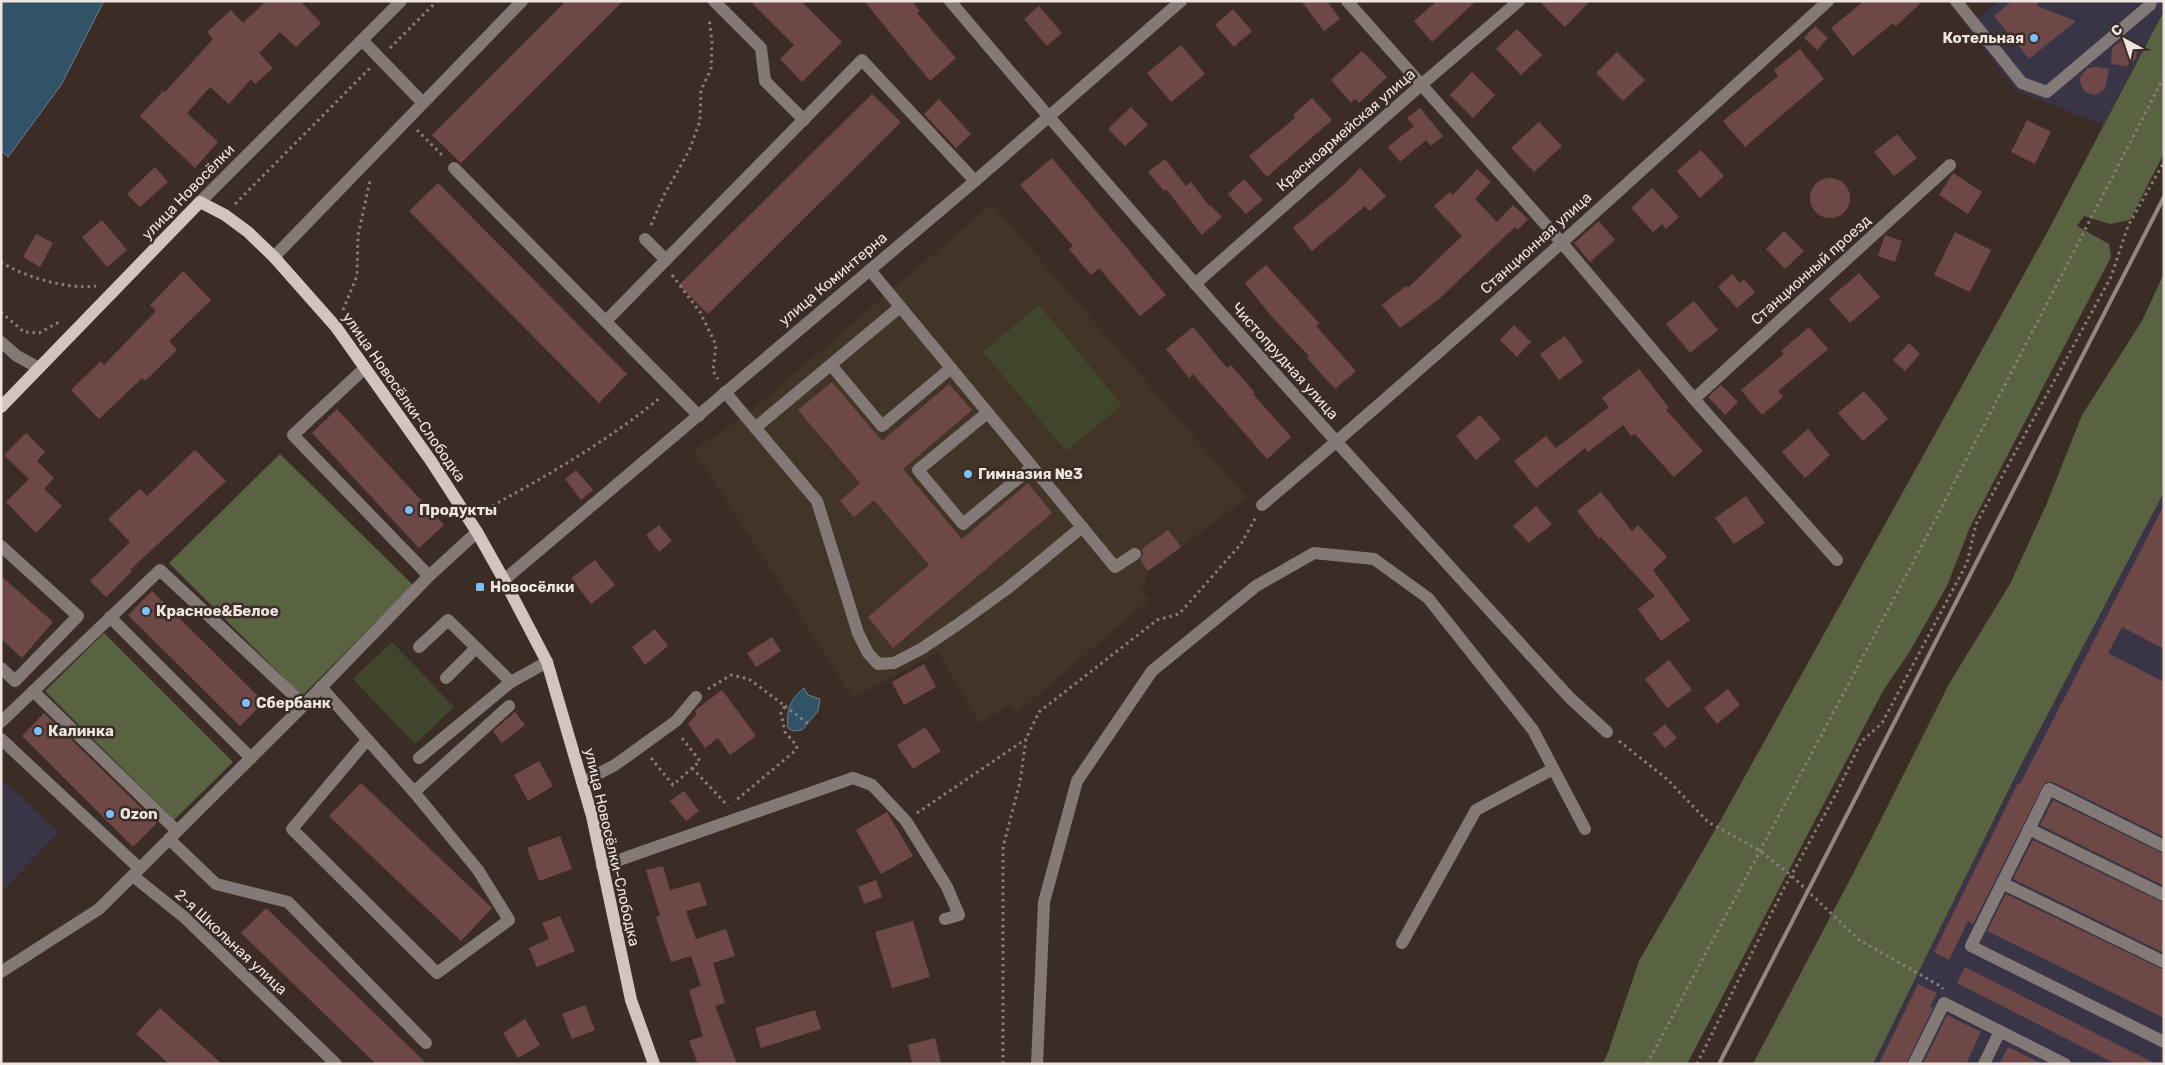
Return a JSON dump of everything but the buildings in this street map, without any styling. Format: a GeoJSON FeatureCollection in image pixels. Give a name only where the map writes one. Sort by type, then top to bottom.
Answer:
{"type":"FeatureCollection","features":[{"type":"Feature","properties":{"kind":"main road","name":"улица Новосёлки-Слободка"},"geometry":{"type":"LineString","coordinates":[[200,202],[225,215],[248,232],[274,257],[336,327],[431,461],[477,532],[504,580],[547,662],[583,782],[631,1000],[654,1064]]}},
{"type":"Feature","properties":{"kind":"main road","name":"улица Новосёлки"},"geometry":{"type":"LineString","coordinates":[[1,407],[200,202]]}},
{"type":"Feature","properties":{"kind":"street","name":"улица Новосёлки"},"geometry":{"type":"LineString","coordinates":[[200,202],[400,1]]}},
{"type":"Feature","properties":{"kind":"street"},"geometry":{"type":"LineString","coordinates":[[274,257],[422,102],[522,1]]}},
{"type":"Feature","properties":{"kind":"street","name":"Чистопрудная улица"},"geometry":{"type":"LineString","coordinates":[[950,1],[1048,117],[1336,443],[1570,698],[1607,732]]}},
{"type":"Feature","properties":{"kind":"street","name":"улица Коминтерна"},"geometry":{"type":"LineString","coordinates":[[504,580],[975,181],[1181,1]]}},
{"type":"Feature","properties":{"kind":"street"},"geometry":{"type":"LineString","coordinates":[[1347,1],[1562,243],[1694,399],[1837,560]]}},
{"type":"Feature","properties":{"kind":"street","name":"Красноармейская улица"},"geometry":{"type":"LineString","coordinates":[[1195,284],[1519,1]]}},
{"type":"Feature","properties":{"kind":"street","name":"Станционная улица"},"geometry":{"type":"LineString","coordinates":[[1262,505],[1336,443],[1562,243],[1828,1]]}},
{"type":"Feature","properties":{"kind":"street"},"geometry":{"type":"LineString","coordinates":[[1956,1],[2022,83],[2047,92],[2150,5],[2151,1]]}},
{"type":"Feature","properties":{"kind":"street"},"geometry":{"type":"LineString","coordinates":[[712,6],[761,48],[765,81],[804,120]]}},
{"type":"Feature","properties":{"kind":"street"},"geometry":{"type":"LineString","coordinates":[[362,40],[422,102]]}},
{"type":"Feature","properties":{"kind":"street"},"geometry":{"type":"LineString","coordinates":[[606,321],[862,60],[975,181]]}},
{"type":"Feature","properties":{"kind":"street","name":"Станционный проезд"},"geometry":{"type":"LineString","coordinates":[[1694,399],[1950,165]]}},
{"type":"Feature","properties":{"kind":"street"},"geometry":{"type":"LineString","coordinates":[[454,168],[699,416]]}},
{"type":"Feature","properties":{"kind":"street"},"geometry":{"type":"LineString","coordinates":[[645,239],[666,260]]}},
{"type":"Feature","properties":{"kind":"street"},"geometry":{"type":"LineString","coordinates":[[870,270],[1115,567],[1135,554]]}},
{"type":"Feature","properties":{"kind":"street"},"geometry":{"type":"LineString","coordinates":[[756,428],[900,307]]}},
{"type":"Feature","properties":{"kind":"street"},"geometry":{"type":"LineString","coordinates":[[1,342],[17,356],[39,368]]}},
{"type":"Feature","properties":{"kind":"street"},"geometry":{"type":"LineString","coordinates":[[831,365],[882,426],[951,368]]}},
{"type":"Feature","properties":{"kind":"street"},"geometry":{"type":"LineString","coordinates":[[365,368],[293,435],[429,576]]}},
{"type":"Feature","properties":{"kind":"street"},"geometry":{"type":"LineString","coordinates":[[725,392],[817,501],[858,633],[868,653],[878,664],[894,663],[921,649],[958,625],[1008,588],[1082,527]]}},
{"type":"Feature","properties":{"kind":"street"},"geometry":{"type":"LineString","coordinates":[[987,412],[918,470],[963,524],[1032,466]]}},
{"type":"Feature","properties":{"kind":"street"},"geometry":{"type":"LineString","coordinates":[[1,972],[99,909],[304,705],[429,576],[477,532]]}},
{"type":"Feature","properties":{"kind":"street"},"geometry":{"type":"LineString","coordinates":[[1,546],[78,616],[15,681],[1,668]]}},
{"type":"Feature","properties":{"kind":"street"},"geometry":{"type":"LineString","coordinates":[[1037,1064],[1044,902],[1077,781],[1152,671],[1256,586],[1314,553],[1374,558],[1428,598],[1534,730],[1585,829]]}},
{"type":"Feature","properties":{"kind":"street"},"geometry":{"type":"LineString","coordinates":[[1,722],[160,570],[304,705]]}},
{"type":"Feature","properties":{"kind":"street"},"geometry":{"type":"LineString","coordinates":[[110,617],[251,758]]}},
{"type":"Feature","properties":{"kind":"street"},"geometry":{"type":"LineString","coordinates":[[419,647],[448,620],[511,682]]}},
{"type":"Feature","properties":{"kind":"street"},"geometry":{"type":"LineString","coordinates":[[446,678],[476,648]]}},
{"type":"Feature","properties":{"kind":"street"},"geometry":{"type":"LineString","coordinates":[[419,758],[511,682],[547,662]]}},
{"type":"Feature","properties":{"kind":"street"},"geometry":{"type":"LineString","coordinates":[[321,687],[414,792],[478,870],[509,920],[438,973],[292,829],[367,740]]}},
{"type":"Feature","properties":{"kind":"street"},"geometry":{"type":"LineString","coordinates":[[33,691],[173,835],[216,884],[288,902],[426,1043]]}},
{"type":"Feature","properties":{"kind":"street"},"geometry":{"type":"LineString","coordinates":[[583,782],[615,765],[672,724],[696,697]]}},
{"type":"Feature","properties":{"kind":"street"},"geometry":{"type":"LineString","coordinates":[[414,792],[510,706]]}},
{"type":"Feature","properties":{"kind":"street","name":"2-я Школьная улица"},"geometry":{"type":"LineString","coordinates":[[1,739],[336,1064]]}},
{"type":"Feature","properties":{"kind":"street"},"geometry":{"type":"LineString","coordinates":[[1402,943],[1476,810],[1554,769]]}},
{"type":"Feature","properties":{"kind":"street"},"geometry":{"type":"LineString","coordinates":[[602,866],[853,778],[872,785],[906,821],[947,887],[959,915],[945,919]]}},
{"type":"Feature","properties":{"kind":"street"},"geometry":{"type":"LineString","coordinates":[[2164,846],[2049,789],[1971,946],[2164,1042]]}},
{"type":"Feature","properties":{"kind":"street"},"geometry":{"type":"LineString","coordinates":[[2030,829],[2164,895]]}},
{"type":"Feature","properties":{"kind":"street"},"geometry":{"type":"LineString","coordinates":[[2002,883],[2164,962]]}},
{"type":"Feature","properties":{"kind":"street"},"geometry":{"type":"LineString","coordinates":[[1914,1064],[1944,1003],[2060,1063]]}},
{"type":"Feature","properties":{"kind":"street"},"geometry":{"type":"LineString","coordinates":[[1984,1064],[2000,1031]]}},
{"type":"Feature","properties":{"kind":"path"},"geometry":{"type":"LineString","coordinates":[[225,215],[437,1]]}},
{"type":"Feature","properties":{"kind":"path"},"geometry":{"type":"LineString","coordinates":[[645,239],[664,195],[689,151],[700,120],[702,90],[711,69],[712,6]]}},
{"type":"Feature","properties":{"kind":"path"},"geometry":{"type":"LineString","coordinates":[[1646,1064],[1758,850],[1919,551],[2164,77]]}},
{"type":"Feature","properties":{"kind":"path"},"geometry":{"type":"LineString","coordinates":[[406,119],[454,168]]}},
{"type":"Feature","properties":{"kind":"path"},"geometry":{"type":"LineString","coordinates":[[1697,1064],[1861,742],[1882,723],[1967,563],[1976,524],[2111,277],[2128,226],[2164,162]]}},
{"type":"Feature","properties":{"kind":"path"},"geometry":{"type":"LineString","coordinates":[[336,327],[357,276],[358,235],[370,180]]}},
{"type":"Feature","properties":{"kind":"path"},"geometry":{"type":"LineString","coordinates":[[666,260],[674,279],[700,312],[716,345],[713,371],[725,392]]}},
{"type":"Feature","properties":{"kind":"path"},"geometry":{"type":"LineString","coordinates":[[1,262],[32,277],[84,288],[121,283]]}},
{"type":"Feature","properties":{"kind":"path"},"geometry":{"type":"LineString","coordinates":[[1,312],[24,332],[39,333],[59,322]]}},
{"type":"Feature","properties":{"kind":"path"},"geometry":{"type":"LineString","coordinates":[[469,519],[531,485],[630,421],[672,388]]}},
{"type":"Feature","properties":{"kind":"path"},"geometry":{"type":"LineString","coordinates":[[696,697],[731,675],[750,679],[810,725]]}},
{"type":"Feature","properties":{"kind":"path"},"geometry":{"type":"LineString","coordinates":[[692,768],[729,807],[796,750],[797,746],[785,732],[781,713],[785,706]]}},
{"type":"Feature","properties":{"kind":"path"},"geometry":{"type":"LineString","coordinates":[[642,746],[673,785],[700,761],[672,724]]}},
{"type":"Feature","properties":{"kind":"path"},"geometry":{"type":"LineString","coordinates":[[1607,732],[1666,779],[1708,822],[1758,850],[1792,876],[1860,940],[1942,987],[1944,1003]]}},
{"type":"Feature","properties":{"kind":"path"},"geometry":{"type":"LineString","coordinates":[[906,821],[1026,739]]}},
{"type":"Feature","properties":{"kind":"shaded area"},"geometry":{"type":"Polygon","coordinates":[[[1999,1],[2164,1],[2164,10],[2104,125],[2017,91],[1967,27],[1999,1]]]}},
{"type":"Feature","properties":{"kind":"shaded area","name":"Гимназия №3"},"geometry":{"type":"Polygon","coordinates":[[[992,204],[1247,498],[1148,571],[1142,592],[1149,600],[1017,713],[1010,704],[980,724],[938,652],[853,698],[694,450],[745,416],[992,204]]]}},
{"type":"Feature","properties":{"kind":"shaded area"},"geometry":{"type":"Polygon","coordinates":[[[2164,492],[2164,1064],[1873,1064],[2018,771],[2164,492]]]}},
{"type":"Feature","properties":{"kind":"shaded area"},"geometry":{"type":"Polygon","coordinates":[[[1,779],[59,832],[1,892],[1,779]]]}},
{"type":"Feature","properties":{"kind":"green space"},"geometry":{"type":"Polygon","coordinates":[[[2164,11],[2164,153],[2130,220],[2110,224],[2084,216],[2077,226],[2109,244],[2111,257],[1970,527],[1947,586],[1910,651],[1883,691],[1687,1064],[1602,1064],[1607,1055],[1639,961],[1719,823],[2048,231],[2164,11]]]}},
{"type":"Feature","properties":{"kind":"green space"},"geometry":{"type":"Polygon","coordinates":[[[2164,273],[2164,492],[2018,771],[1873,1064],[1753,1064],[1867,847],[1949,684],[2010,584],[2047,503],[2082,415],[2142,321],[2164,273]]]}},
{"type":"Feature","properties":{"kind":"green space"},"geometry":{"type":"Polygon","coordinates":[[[1039,305],[1122,405],[1066,451],[983,352],[1039,305]]]}},
{"type":"Feature","properties":{"kind":"green space"},"geometry":{"type":"Polygon","coordinates":[[[280,454],[413,585],[302,696],[169,563],[280,454]]]}},
{"type":"Feature","properties":{"kind":"green space"},"geometry":{"type":"Polygon","coordinates":[[[104,633],[233,762],[174,820],[45,691],[104,633]]]}},
{"type":"Feature","properties":{"kind":"green space"},"geometry":{"type":"Polygon","coordinates":[[[392,642],[454,707],[415,744],[353,679],[392,642]]]}},
{"type":"Feature","properties":{"kind":"water"},"geometry":{"type":"Polygon","coordinates":[[[1,1],[104,1],[61,85],[8,157],[1,150],[1,1]]]}},
{"type":"Feature","properties":{"kind":"water"},"geometry":{"type":"Polygon","coordinates":[[[804,688],[808,695],[820,699],[818,711],[802,730],[793,731],[788,728],[788,711],[795,696],[804,688]]]}},
{"type":"Feature","properties":{"kind":"railway"},"geometry":{"type":"LineString","coordinates":[[1719,1064],[2164,197]]}},
{"type":"Feature","properties":{"kind":"place","name":"Котельная"},"geometry":{"type":"Point","coordinates":[2034,38]}},
{"type":"Feature","properties":{"kind":"place","name":"Гимназия №3"},"geometry":{"type":"Point","coordinates":[968,474]}},
{"type":"Feature","properties":{"kind":"place","name":"Продукты"},"geometry":{"type":"Point","coordinates":[409,510]}},
{"type":"Feature","properties":{"kind":"place","name":"Новосёлки"},"geometry":{"type":"Point","coordinates":[480,587]}},
{"type":"Feature","properties":{"kind":"place","name":"Красное&Белое"},"geometry":{"type":"Point","coordinates":[146,611]}},
{"type":"Feature","properties":{"kind":"place","name":"Сбербанк"},"geometry":{"type":"Point","coordinates":[246,703]}},
{"type":"Feature","properties":{"kind":"place","name":"Калинка"},"geometry":{"type":"Point","coordinates":[38,731]}},
{"type":"Feature","properties":{"kind":"place","name":"Ozon"},"geometry":{"type":"Point","coordinates":[110,814]}}]}
